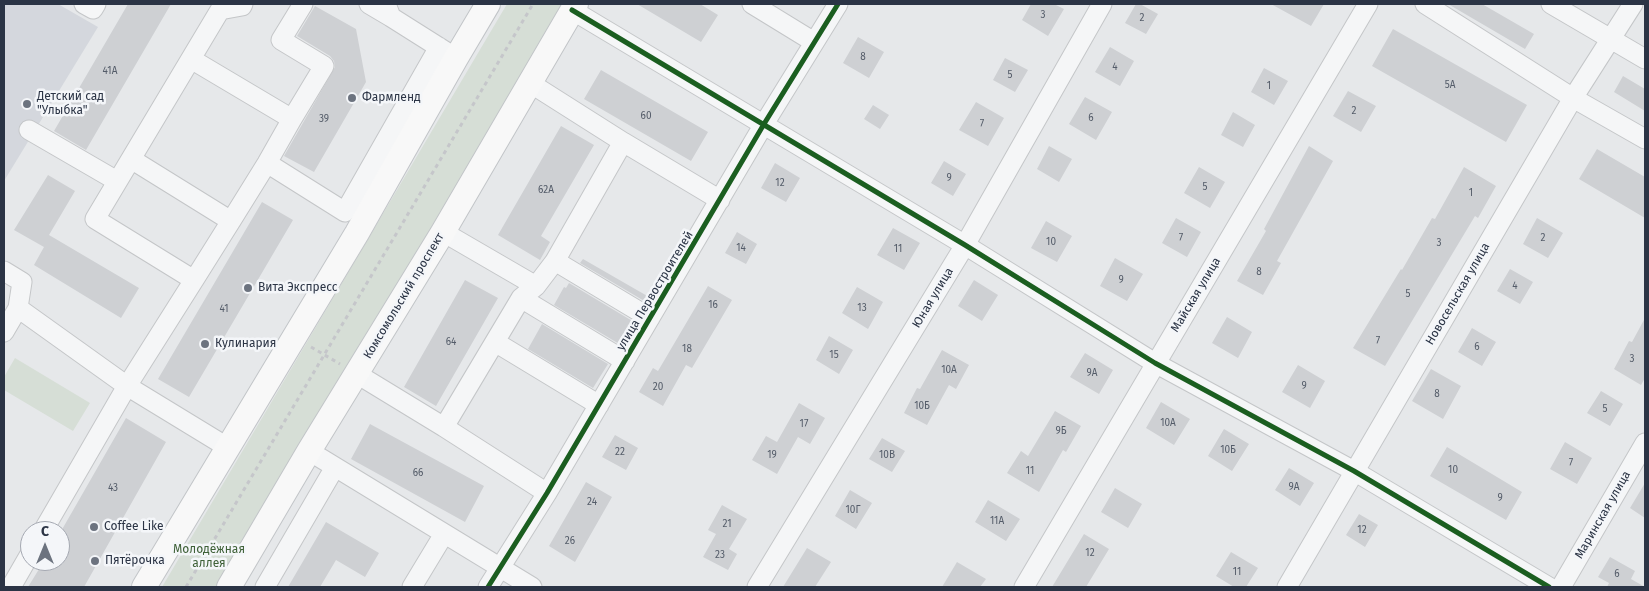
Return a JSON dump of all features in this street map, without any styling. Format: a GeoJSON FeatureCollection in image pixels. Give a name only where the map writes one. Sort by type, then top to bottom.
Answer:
{"type":"FeatureCollection","features":[{"type":"Feature","properties":{"kind":"main road"},"geometry":{"type":"LineString","coordinates":[[144,587],[357,233],[447,52],[488,4]]}},
{"type":"Feature","properties":{"kind":"main road","name":"Комсомольский проспект"},"geometry":{"type":"LineString","coordinates":[[229,587],[309,451],[352,371],[443,232],[574,7]]}},
{"type":"Feature","properties":{"kind":"street"},"geometry":{"type":"LineString","coordinates":[[84,4],[93,9],[96,4]]}},
{"type":"Feature","properties":{"kind":"street"},"geometry":{"type":"LineString","coordinates":[[194,280],[95,219],[220,10],[242,6],[243,4]]}},
{"type":"Feature","properties":{"kind":"street"},"geometry":{"type":"LineString","coordinates":[[49,521],[127,386],[267,163],[324,66],[280,40],[302,4]]}},
{"type":"Feature","properties":{"kind":"street"},"geometry":{"type":"LineString","coordinates":[[267,163],[344,212],[447,52],[389,10],[369,4]]}},
{"type":"Feature","properties":{"kind":"street"},"geometry":{"type":"LineString","coordinates":[[752,4],[814,42]]}},
{"type":"Feature","properties":{"kind":"street","name":"улица Первостроителей"},"geometry":{"type":"LineString","coordinates":[[488,587],[547,493],[764,124],[838,4]]}},
{"type":"Feature","properties":{"kind":"street","name":"Юная улица"},"geometry":{"type":"LineString","coordinates":[[757,587],[965,245],[1102,4]]}},
{"type":"Feature","properties":{"kind":"street","name":"Майская улица"},"geometry":{"type":"LineString","coordinates":[[1024,587],[1368,4]]}},
{"type":"Feature","properties":{"kind":"street"},"geometry":{"type":"LineString","coordinates":[[1425,4],[1573,98],[1645,139]]}},
{"type":"Feature","properties":{"kind":"street"},"geometry":{"type":"LineString","coordinates":[[1551,4],[1645,59]]}},
{"type":"Feature","properties":{"kind":"street","name":"Новосельская улица"},"geometry":{"type":"LineString","coordinates":[[1287,587],[1573,98],[1633,4]]}},
{"type":"Feature","properties":{"kind":"street"},"geometry":{"type":"LineString","coordinates":[[574,7],[1155,363],[1354,470],[1549,587]]}},
{"type":"Feature","properties":{"kind":"street"},"geometry":{"type":"LineString","coordinates":[[191,59],[292,119]]}},
{"type":"Feature","properties":{"kind":"street"},"geometry":{"type":"LineString","coordinates":[[530,82],[623,142],[720,200]]}},
{"type":"Feature","properties":{"kind":"street"},"geometry":{"type":"LineString","coordinates":[[29,130],[117,181]]}},
{"type":"Feature","properties":{"kind":"street"},"geometry":{"type":"LineString","coordinates":[[444,427],[521,298],[536,286],[555,261],[623,142]]}},
{"type":"Feature","properties":{"kind":"street"},"geometry":{"type":"LineString","coordinates":[[131,159],[231,220]]}},
{"type":"Feature","properties":{"kind":"street"},"geometry":{"type":"LineString","coordinates":[[443,232],[536,286]]}},
{"type":"Feature","properties":{"kind":"street"},"geometry":{"type":"LineString","coordinates":[[555,261],[650,318]]}},
{"type":"Feature","properties":{"kind":"street"},"geometry":{"type":"LineString","coordinates":[[4,272],[22,282],[18,308],[4,332]]}},
{"type":"Feature","properties":{"kind":"street"},"geometry":{"type":"LineString","coordinates":[[521,298],[625,361]]}},
{"type":"Feature","properties":{"kind":"street"},"geometry":{"type":"LineString","coordinates":[[18,308],[127,386],[227,448]]}},
{"type":"Feature","properties":{"kind":"street"},"geometry":{"type":"LineString","coordinates":[[495,342],[599,405]]}},
{"type":"Feature","properties":{"kind":"street"},"geometry":{"type":"LineString","coordinates":[[352,371],[547,493]]}},
{"type":"Feature","properties":{"kind":"street","name":"Маринская улица"},"geometry":{"type":"LineString","coordinates":[[1561,587],[1645,443]]}},
{"type":"Feature","properties":{"kind":"street"},"geometry":{"type":"LineString","coordinates":[[309,451],[532,587]]}},
{"type":"Feature","properties":{"kind":"street"},"geometry":{"type":"LineString","coordinates":[[265,587],[335,467]]}},
{"type":"Feature","properties":{"kind":"street"},"geometry":{"type":"LineString","coordinates":[[412,587],[444,534]]}},
{"type":"Feature","properties":{"kind":"street"},"geometry":{"type":"LineString","coordinates":[[11,587],[20,571]]}},
{"type":"Feature","properties":{"kind":"path"},"geometry":{"type":"LineString","coordinates":[[186,587],[533,4]]}},
{"type":"Feature","properties":{"kind":"path"},"geometry":{"type":"LineString","coordinates":[[309,346],[352,371]]}},
{"type":"Feature","properties":{"kind":"shaded area","name":"Детский сад \"Улыбка\""},"geometry":{"type":"Polygon","coordinates":[[[4,4],[58,4],[98,27],[4,181],[4,4]]]}},
{"type":"Feature","properties":{"kind":"green space","name":"Молодёжная аллея"},"geometry":{"type":"Polygon","coordinates":[[[507,4],[565,4],[220,587],[162,587],[507,4]]]}},
{"type":"Feature","properties":{"kind":"green space"},"geometry":{"type":"Polygon","coordinates":[[[15,358],[90,403],[73,431],[4,390],[4,377],[15,358]]]}},
{"type":"Feature","properties":{"kind":"building"},"geometry":{"type":"Polygon","coordinates":[[[128,4],[171,4],[86,150],[54,131],[128,4]]]}},
{"type":"Feature","properties":{"kind":"building"},"geometry":{"type":"Polygon","coordinates":[[[637,4],[700,4],[718,15],[701,42],[637,4]]]}},
{"type":"Feature","properties":{"kind":"building"},"geometry":{"type":"Polygon","coordinates":[[[1031,4],[1054,4],[1064,9],[1048,36],[1022,20],[1031,4]]]}},
{"type":"Feature","properties":{"kind":"building"},"geometry":{"type":"Polygon","coordinates":[[[1136,4],[1140,4],[1158,14],[1146,34],[1125,23],[1136,4]]]}},
{"type":"Feature","properties":{"kind":"building"},"geometry":{"type":"Polygon","coordinates":[[[1271,4],[1324,4],[1311,26],[1271,4]]]}},
{"type":"Feature","properties":{"kind":"building"},"geometry":{"type":"Polygon","coordinates":[[[1448,4],[1482,4],[1534,34],[1525,49],[1448,4]]]}},
{"type":"Feature","properties":{"kind":"building"},"geometry":{"type":"Polygon","coordinates":[[[315,6],[356,29],[366,82],[314,172],[284,156],[335,67],[334,61],[330,56],[297,36],[315,6]]]}},
{"type":"Feature","properties":{"kind":"building"},"geometry":{"type":"Polygon","coordinates":[[[1393,29],[1527,105],[1506,142],[1372,66],[1393,29]]]}},
{"type":"Feature","properties":{"kind":"building"},"geometry":{"type":"Polygon","coordinates":[[[858,37],[884,52],[869,78],[843,63],[858,37]]]}},
{"type":"Feature","properties":{"kind":"building"},"geometry":{"type":"Polygon","coordinates":[[[1110,47],[1134,61],[1120,86],[1095,72],[1110,47]]]}},
{"type":"Feature","properties":{"kind":"building"},"geometry":{"type":"Polygon","coordinates":[[[1005,58],[1028,70],[1015,92],[993,80],[1005,58]]]}},
{"type":"Feature","properties":{"kind":"building"},"geometry":{"type":"Polygon","coordinates":[[[1264,68],[1288,81],[1274,105],[1251,92],[1264,68]]]}},
{"type":"Feature","properties":{"kind":"building"},"geometry":{"type":"Polygon","coordinates":[[[601,70],[708,132],[691,161],[584,99],[601,70]]]}},
{"type":"Feature","properties":{"kind":"building"},"geometry":{"type":"Polygon","coordinates":[[[1623,76],[1645,89],[1645,111],[1614,92],[1623,76]]]}},
{"type":"Feature","properties":{"kind":"building"},"geometry":{"type":"Polygon","coordinates":[[[1348,91],[1376,106],[1361,132],[1333,116],[1348,91]]]}},
{"type":"Feature","properties":{"kind":"building"},"geometry":{"type":"Polygon","coordinates":[[[1085,97],[1112,112],[1096,140],[1069,124],[1085,97]]]}},
{"type":"Feature","properties":{"kind":"building"},"geometry":{"type":"Polygon","coordinates":[[[976,102],[1004,118],[988,146],[959,130],[976,102]]]}},
{"type":"Feature","properties":{"kind":"building"},"geometry":{"type":"Polygon","coordinates":[[[873,105],[889,115],[880,129],[864,119],[873,105]]]}},
{"type":"Feature","properties":{"kind":"building"},"geometry":{"type":"Polygon","coordinates":[[[1233,112],[1255,125],[1243,147],[1221,135],[1233,112]]]}},
{"type":"Feature","properties":{"kind":"building"},"geometry":{"type":"Polygon","coordinates":[[[561,126],[594,145],[541,236],[550,242],[540,260],[498,235],[561,126]]]}},
{"type":"Feature","properties":{"kind":"building"},"geometry":{"type":"Polygon","coordinates":[[[1049,146],[1072,159],[1059,182],[1037,169],[1049,146]]]}},
{"type":"Feature","properties":{"kind":"building"},"geometry":{"type":"Polygon","coordinates":[[[1309,146],[1333,161],[1277,261],[1281,263],[1263,295],[1237,281],[1266,231],[1264,229],[1309,146]]]}},
{"type":"Feature","properties":{"kind":"building"},"geometry":{"type":"Polygon","coordinates":[[[1597,149],[1645,177],[1645,218],[1579,179],[1597,149]]]}},
{"type":"Feature","properties":{"kind":"building"},"geometry":{"type":"Polygon","coordinates":[[[944,161],[966,174],[953,196],[931,183],[944,161]]]}},
{"type":"Feature","properties":{"kind":"building"},"geometry":{"type":"Polygon","coordinates":[[[775,163],[800,178],[786,202],[761,188],[775,163]]]}},
{"type":"Feature","properties":{"kind":"building"},"geometry":{"type":"Polygon","coordinates":[[[1199,167],[1225,182],[1210,208],[1184,193],[1199,167]]]}},
{"type":"Feature","properties":{"kind":"building"},"geometry":{"type":"Polygon","coordinates":[[[1464,167],[1496,186],[1478,218],[1475,216],[1385,366],[1353,348],[1432,218],[1435,219],[1464,167]]]}},
{"type":"Feature","properties":{"kind":"building"},"geometry":{"type":"Polygon","coordinates":[[[48,175],[75,191],[49,235],[139,288],[121,318],[34,265],[44,247],[14,230],[48,175]]]}},
{"type":"Feature","properties":{"kind":"building"},"geometry":{"type":"Polygon","coordinates":[[[262,202],[293,220],[189,397],[158,379],[262,202]]]}},
{"type":"Feature","properties":{"kind":"building"},"geometry":{"type":"Polygon","coordinates":[[[1176,218],[1201,232],[1187,257],[1162,243],[1176,218]]]}},
{"type":"Feature","properties":{"kind":"building"},"geometry":{"type":"Polygon","coordinates":[[[1537,218],[1563,233],[1548,258],[1523,244],[1537,218]]]}},
{"type":"Feature","properties":{"kind":"building"},"geometry":{"type":"Polygon","coordinates":[[[1046,221],[1072,236],[1057,262],[1031,248],[1046,221]]]}},
{"type":"Feature","properties":{"kind":"building"},"geometry":{"type":"Polygon","coordinates":[[[893,228],[920,243],[904,270],[877,255],[893,228]]]}},
{"type":"Feature","properties":{"kind":"building"},"geometry":{"type":"Polygon","coordinates":[[[737,232],[757,244],[746,264],[725,253],[737,232]]]}},
{"type":"Feature","properties":{"kind":"building"},"geometry":{"type":"Polygon","coordinates":[[[1115,258],[1143,274],[1127,301],[1100,286],[1115,258]]]}},
{"type":"Feature","properties":{"kind":"building"},"geometry":{"type":"Polygon","coordinates":[[[583,259],[649,297],[646,302],[580,263],[583,259]]]}},
{"type":"Feature","properties":{"kind":"building"},"geometry":{"type":"Polygon","coordinates":[[[1510,269],[1533,282],[1520,304],[1497,291],[1510,269]]]}},
{"type":"Feature","properties":{"kind":"building"},"geometry":{"type":"Polygon","coordinates":[[[465,280],[498,298],[436,406],[404,387],[465,280]]]}},
{"type":"Feature","properties":{"kind":"building"},"geometry":{"type":"Polygon","coordinates":[[[974,280],[998,295],[982,321],[958,306],[974,280]]]}},
{"type":"Feature","properties":{"kind":"building"},"geometry":{"type":"Polygon","coordinates":[[[569,283],[634,322],[621,345],[554,305],[564,287],[566,288],[569,283]]]}},
{"type":"Feature","properties":{"kind":"building"},"geometry":{"type":"Polygon","coordinates":[[[708,286],[732,300],[692,368],[686,365],[663,406],[639,392],[653,368],[658,371],[708,286]]]}},
{"type":"Feature","properties":{"kind":"building"},"geometry":{"type":"Polygon","coordinates":[[[857,287],[883,302],[868,329],[842,313],[857,287]]]}},
{"type":"Feature","properties":{"kind":"building"},"geometry":{"type":"Polygon","coordinates":[[[1227,317],[1252,332],[1238,358],[1212,343],[1227,317]]]}},
{"type":"Feature","properties":{"kind":"building"},"geometry":{"type":"Polygon","coordinates":[[[1645,318],[1645,378],[1641,385],[1614,369],[1629,341],[1632,342],[1645,318]]]}},
{"type":"Feature","properties":{"kind":"building"},"geometry":{"type":"Polygon","coordinates":[[[542,324],[608,364],[593,388],[528,349],[542,324]]]}},
{"type":"Feature","properties":{"kind":"building"},"geometry":{"type":"Polygon","coordinates":[[[1472,328],[1496,342],[1482,366],[1458,352],[1472,328]]]}},
{"type":"Feature","properties":{"kind":"building"},"geometry":{"type":"Polygon","coordinates":[[[829,336],[853,350],[839,374],[816,360],[829,336]]]}},
{"type":"Feature","properties":{"kind":"building"},"geometry":{"type":"Polygon","coordinates":[[[942,350],[969,365],[956,389],[949,385],[927,425],[904,413],[917,388],[920,389],[942,350]]]}},
{"type":"Feature","properties":{"kind":"building"},"geometry":{"type":"Polygon","coordinates":[[[1085,353],[1113,370],[1099,394],[1070,377],[1085,353]]]}},
{"type":"Feature","properties":{"kind":"building"},"geometry":{"type":"Polygon","coordinates":[[[1298,365],[1325,381],[1310,408],[1282,392],[1298,365]]]}},
{"type":"Feature","properties":{"kind":"building"},"geometry":{"type":"Polygon","coordinates":[[[1431,369],[1461,386],[1443,419],[1412,401],[1431,369]]]}},
{"type":"Feature","properties":{"kind":"building"},"geometry":{"type":"Polygon","coordinates":[[[1601,391],[1623,404],[1610,426],[1587,413],[1601,391]]]}},
{"type":"Feature","properties":{"kind":"building"},"geometry":{"type":"Polygon","coordinates":[[[1161,402],[1190,419],[1174,445],[1146,428],[1161,402]]]}},
{"type":"Feature","properties":{"kind":"building"},"geometry":{"type":"Polygon","coordinates":[[[799,403],[825,418],[810,444],[798,437],[777,474],[752,460],[766,436],[777,442],[799,403]]]}},
{"type":"Feature","properties":{"kind":"building"},"geometry":{"type":"Polygon","coordinates":[[[1055,411],[1081,426],[1066,452],[1063,450],[1039,492],[1007,473],[1021,451],[1028,456],[1055,411]]]}},
{"type":"Feature","properties":{"kind":"building"},"geometry":{"type":"Polygon","coordinates":[[[126,418],[166,442],[84,587],[28,587],[38,571],[70,571],[70,521],[67,521],[126,418]]]}},
{"type":"Feature","properties":{"kind":"building"},"geometry":{"type":"Polygon","coordinates":[[[370,424],[484,486],[465,522],[351,459],[370,424]]]}},
{"type":"Feature","properties":{"kind":"building"},"geometry":{"type":"Polygon","coordinates":[[[1224,429],[1249,444],[1232,471],[1208,456],[1224,429]]]}},
{"type":"Feature","properties":{"kind":"building"},"geometry":{"type":"Polygon","coordinates":[[[615,435],[638,448],[626,470],[602,457],[615,435]]]}},
{"type":"Feature","properties":{"kind":"building"},"geometry":{"type":"Polygon","coordinates":[[[882,438],[905,451],[892,472],[869,459],[882,438]]]}},
{"type":"Feature","properties":{"kind":"building"},"geometry":{"type":"Polygon","coordinates":[[[1565,442],[1592,458],[1577,484],[1550,469],[1565,442]]]}},
{"type":"Feature","properties":{"kind":"building"},"geometry":{"type":"Polygon","coordinates":[[[1447,447],[1522,492],[1506,520],[1430,476],[1447,447]]]}},
{"type":"Feature","properties":{"kind":"building"},"geometry":{"type":"Polygon","coordinates":[[[1289,468],[1314,483],[1300,506],[1275,490],[1289,468]]]}},
{"type":"Feature","properties":{"kind":"building"},"geometry":{"type":"Polygon","coordinates":[[[586,482],[612,497],[575,562],[549,546],[586,482]]]}},
{"type":"Feature","properties":{"kind":"building"},"geometry":{"type":"Polygon","coordinates":[[[1645,483],[1645,518],[1630,508],[1645,483]]]}},
{"type":"Feature","properties":{"kind":"building"},"geometry":{"type":"Polygon","coordinates":[[[1115,488],[1142,504],[1128,528],[1101,512],[1115,488]]]}},
{"type":"Feature","properties":{"kind":"building"},"geometry":{"type":"Polygon","coordinates":[[[850,490],[872,503],[856,529],[835,516],[850,490]]]}},
{"type":"Feature","properties":{"kind":"building"},"geometry":{"type":"Polygon","coordinates":[[[988,500],[1020,519],[1006,541],[975,522],[988,500]]]}},
{"type":"Feature","properties":{"kind":"building"},"geometry":{"type":"Polygon","coordinates":[[[722,505],[747,519],[729,549],[737,554],[728,570],[703,557],[716,534],[708,530],[722,505]]]}},
{"type":"Feature","properties":{"kind":"building"},"geometry":{"type":"Polygon","coordinates":[[[1359,514],[1378,525],[1365,547],[1346,535],[1359,514]]]}},
{"type":"Feature","properties":{"kind":"building"},"geometry":{"type":"Polygon","coordinates":[[[326,522],[379,553],[365,577],[336,560],[320,587],[288,587],[326,522]]]}},
{"type":"Feature","properties":{"kind":"building"},"geometry":{"type":"Polygon","coordinates":[[[1084,534],[1109,549],[1086,587],[1052,587],[1084,534]]]}},
{"type":"Feature","properties":{"kind":"building"},"geometry":{"type":"Polygon","coordinates":[[[807,548],[831,562],[815,587],[783,587],[807,548]]]}},
{"type":"Feature","properties":{"kind":"building"},"geometry":{"type":"Polygon","coordinates":[[[1231,552],[1258,568],[1246,587],[1234,587],[1216,576],[1231,552]]]}},
{"type":"Feature","properties":{"kind":"building"},"geometry":{"type":"Polygon","coordinates":[[[1610,557],[1635,571],[1631,579],[1645,587],[1607,587],[1609,583],[1598,577],[1610,557]]]}},
{"type":"Feature","properties":{"kind":"building"},"geometry":{"type":"Polygon","coordinates":[[[957,562],[986,579],[980,587],[942,587],[957,562]]]}},
{"type":"Feature","properties":{"kind":"cycle path"},"geometry":{"type":"LineString","coordinates":[[488,587],[547,493],[764,124],[838,4]]}},
{"type":"Feature","properties":{"kind":"cycle path"},"geometry":{"type":"LineString","coordinates":[[572,10],[965,245],[1155,363],[1354,471],[1549,587]]}},
{"type":"Feature","properties":{"kind":"place","name":"Фармленд"},"geometry":{"type":"Point","coordinates":[352,98]}},
{"type":"Feature","properties":{"kind":"place","name":"Детский сад \"Улыбка\""},"geometry":{"type":"Point","coordinates":[27,104]}},
{"type":"Feature","properties":{"kind":"place","name":"Вита Экспресс"},"geometry":{"type":"Point","coordinates":[248,288]}},
{"type":"Feature","properties":{"kind":"place","name":"Кулинария"},"geometry":{"type":"Point","coordinates":[205,344]}},
{"type":"Feature","properties":{"kind":"place","name":"Coffee Like"},"geometry":{"type":"Point","coordinates":[94,527]}},
{"type":"Feature","properties":{"kind":"place","name":"Пятёрочка"},"geometry":{"type":"Point","coordinates":[95,561]}}]}
